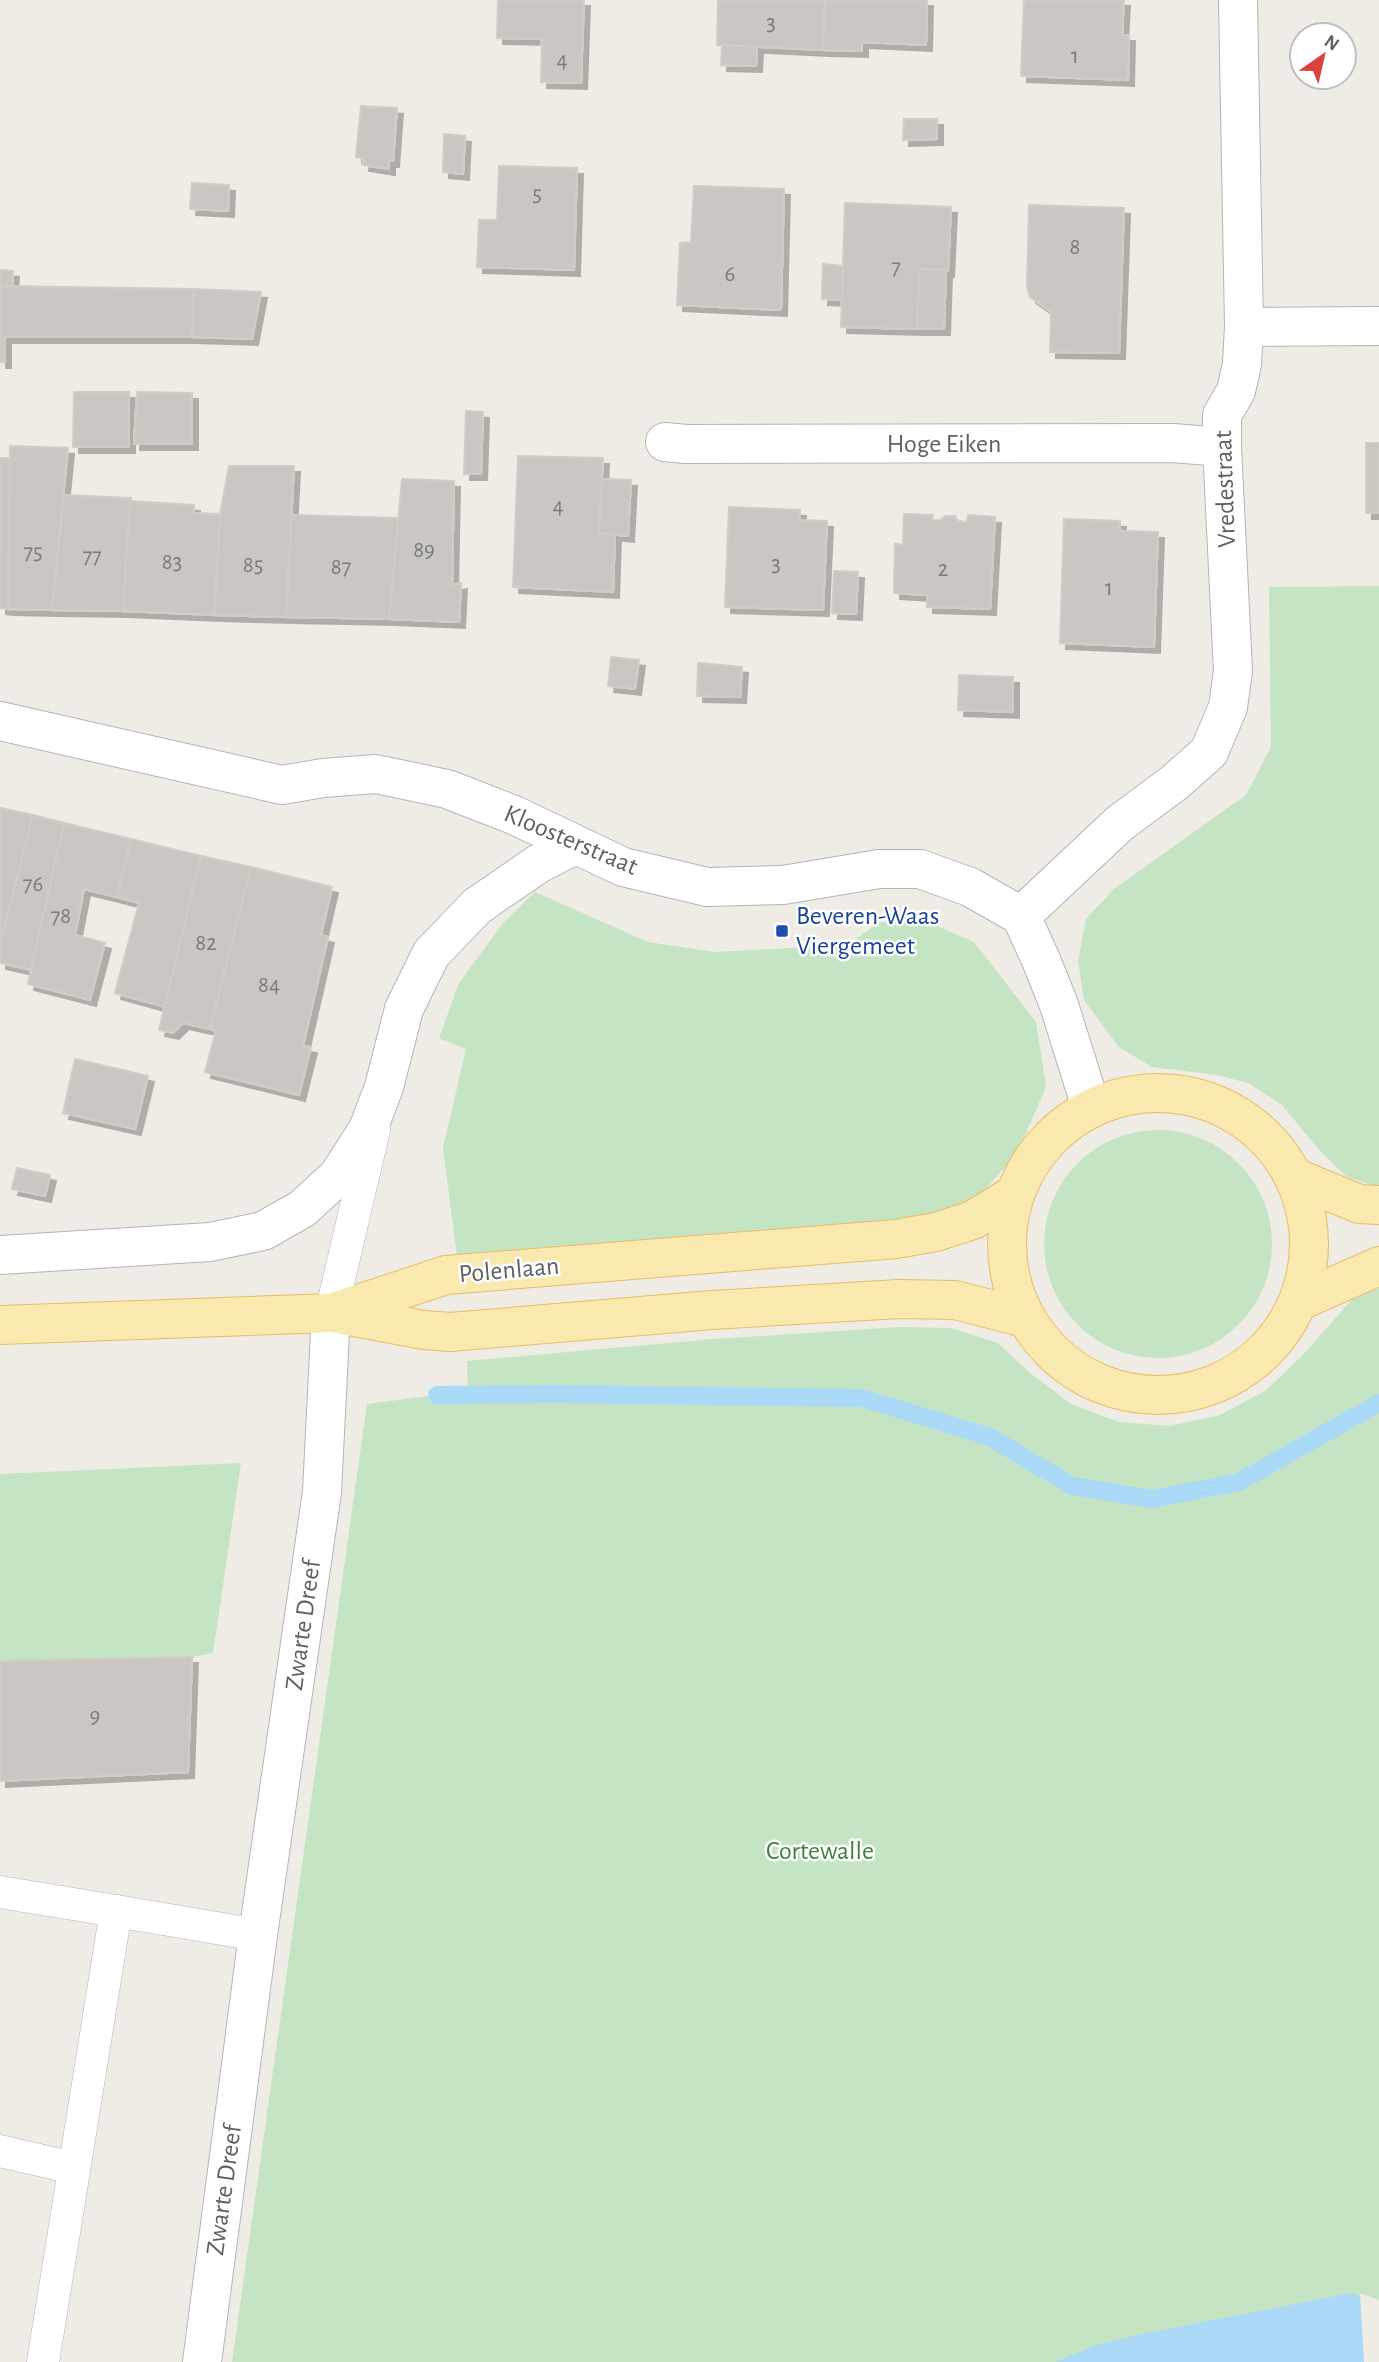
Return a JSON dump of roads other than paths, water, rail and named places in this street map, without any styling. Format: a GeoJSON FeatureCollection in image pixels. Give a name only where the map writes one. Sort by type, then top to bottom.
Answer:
{"type":"FeatureCollection","features":[{"type":"Feature","properties":{"kind":"main road"},"geometry":{"type":"LineString","coordinates":[[1168,1092],[1206,1100],[1242,1118],[1273,1143],[1294,1177],[1306,1207],[1310,1238],[1308,1270],[1300,1301],[1279,1338],[1248,1367],[1210,1387],[1168,1396],[1125,1393],[1085,1378],[1051,1353],[1025,1318],[1006,1258],[1013,1195],[1031,1159],[1058,1129],[1091,1107],[1129,1094],[1168,1092]]}},
{"type":"Feature","properties":{"kind":"main road"},"geometry":{"type":"LineString","coordinates":[[1294,1177],[1359,1204],[1379,1205]]}},
{"type":"Feature","properties":{"kind":"main road","name":"Polenlaan"},"geometry":{"type":"LineString","coordinates":[[0,1325],[331,1312],[446,1275],[896,1239],[936,1232],[973,1220],[1013,1195]]}},
{"type":"Feature","properties":{"kind":"main road"},"geometry":{"type":"LineString","coordinates":[[1300,1301],[1379,1266]]}},
{"type":"Feature","properties":{"kind":"main road"},"geometry":{"type":"LineString","coordinates":[[331,1312],[424,1330],[450,1332],[712,1310],[899,1298],[955,1300],[1025,1318]]}},
{"type":"Feature","properties":{"kind":"street","name":"Vredestraat"},"geometry":{"type":"LineString","coordinates":[[1021,916],[1099,842],[1209,752],[1228,706],[1233,671],[1222,415],[1237,391],[1244,327],[1238,0]]}},
{"type":"Feature","properties":{"kind":"street"},"geometry":{"type":"LineString","coordinates":[[1244,327],[1379,326]]}},
{"type":"Feature","properties":{"kind":"street","name":"Hoge Eiken"},"geometry":{"type":"LineString","coordinates":[[665,442],[1173,443],[1222,447]]}},
{"type":"Feature","properties":{"kind":"street","name":"Kloosterstraat"},"geometry":{"type":"LineString","coordinates":[[0,722],[282,785],[323,778],[376,774],[447,789],[486,803],[623,867],[707,887],[783,885],[878,869],[920,869],[970,887],[1021,916]]}},
{"type":"Feature","properties":{"kind":"street"},"geometry":{"type":"LineString","coordinates":[[0,1255],[210,1242],[262,1231],[302,1209],[338,1176],[368,1129],[384,1087],[404,1009],[431,954],[477,906],[538,864],[576,845]]}},
{"type":"Feature","properties":{"kind":"street"},"geometry":{"type":"LineString","coordinates":[[1021,916],[1059,1005],[1083,1074],[1091,1107]]}},
{"type":"Feature","properties":{"kind":"street","name":"Zwarte Dreef"},"geometry":{"type":"LineString","coordinates":[[202,2362],[258,1935],[322,1492],[331,1312]]}},
{"type":"Feature","properties":{"kind":"lane"},"geometry":{"type":"LineString","coordinates":[[331,1312],[384,1087]]}},
{"type":"Feature","properties":{"kind":"lane"},"geometry":{"type":"LineString","coordinates":[[0,1892],[258,1935]]}},
{"type":"Feature","properties":{"kind":"lane"},"geometry":{"type":"LineString","coordinates":[[43,2362],[116,1911]]}},
{"type":"Feature","properties":{"kind":"lane"},"geometry":{"type":"LineString","coordinates":[[0,2151],[74,2168]]}},
{"type":"Feature","properties":{"kind":"water"},"geometry":{"type":"Polygon","coordinates":[[[1351,2293],[1379,2304],[1379,2362],[1055,2362],[1094,2346],[1142,2334],[1351,2293]]]}},
{"type":"Feature","properties":{"kind":"waterway"},"geometry":{"type":"LineString","coordinates":[[437,1395],[862,1398],[990,1437],[1072,1486],[1152,1499],[1239,1482],[1379,1403]]}},
{"type":"Feature","properties":{"kind":"place","name":"Beveren-Waas Viergemeet"},"geometry":{"type":"Point","coordinates":[782,931]}},
{"type":"Feature","properties":{"kind":"park label","name":"Cortewalle"},"geometry":{"type":"Point","coordinates":[820,1851]}}]}
